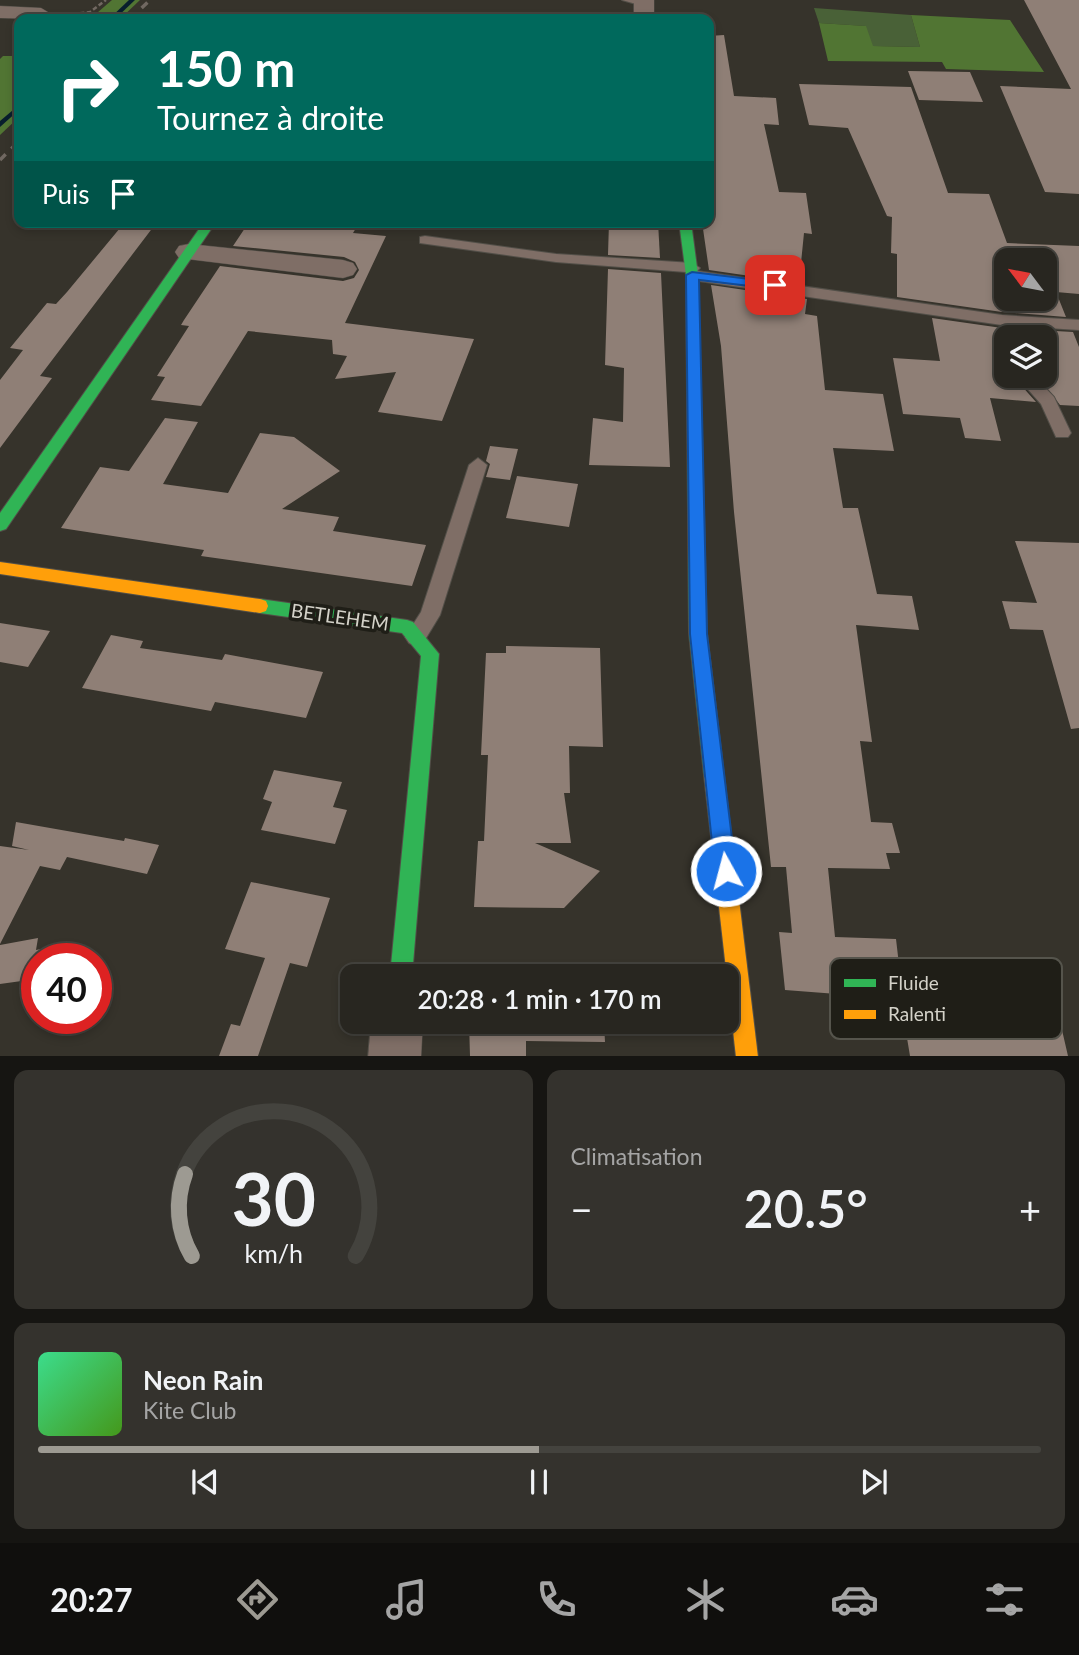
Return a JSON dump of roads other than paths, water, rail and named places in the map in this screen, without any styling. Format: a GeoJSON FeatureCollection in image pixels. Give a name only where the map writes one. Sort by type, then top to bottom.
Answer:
{"type":"FeatureCollection","features":[{"type":"Feature","properties":{"kind":"street"},"geometry":{"type":"LineString","coordinates":[[0,12],[41,14]]}},
{"type":"Feature","properties":{"kind":"street"},"geometry":{"type":"LineString","coordinates":[[0,525],[206,228]]}},
{"type":"Feature","properties":{"kind":"street"},"geometry":{"type":"LineString","coordinates":[[686,228],[692,272],[698,634],[747,1056]]}},
{"type":"Feature","properties":{"kind":"street"},"geometry":{"type":"LineString","coordinates":[[190,253],[343,269]]}},
{"type":"Feature","properties":{"kind":"street","name":"BETLEHEM"},"geometry":{"type":"LineString","coordinates":[[0,568],[407,627],[430,654],[402,964]]}},
{"type":"Feature","properties":{"kind":"street"},"geometry":{"type":"LineString","coordinates":[[394,1056],[396,1034]]}},
{"type":"Feature","properties":{"kind":"lane"},"geometry":{"type":"LineString","coordinates":[[425,240],[556,258],[692,272],[1003,320],[1079,324]]}},
{"type":"Feature","properties":{"kind":"lane"},"geometry":{"type":"LineString","coordinates":[[1003,320],[1005,325]]}},
{"type":"Feature","properties":{"kind":"lane"},"geometry":{"type":"LineString","coordinates":[[1036,388],[1048,401],[1062,433]]}},
{"type":"Feature","properties":{"kind":"lane"},"geometry":{"type":"LineString","coordinates":[[416,637],[430,615],[478,465]]}},
{"type":"Feature","properties":{"kind":"waterway"},"geometry":{"type":"LineString","coordinates":[[117,14],[132,0]]}},
{"type":"Feature","properties":{"kind":"waterway"},"geometry":{"type":"LineString","coordinates":[[0,125],[14,112]]}},
{"type":"Feature","properties":{"kind":"railway"},"geometry":{"type":"LineString","coordinates":[[135,14],[150,0]]}},
{"type":"Feature","properties":{"kind":"railway"},"geometry":{"type":"LineString","coordinates":[[0,160],[14,146]]}}]}
